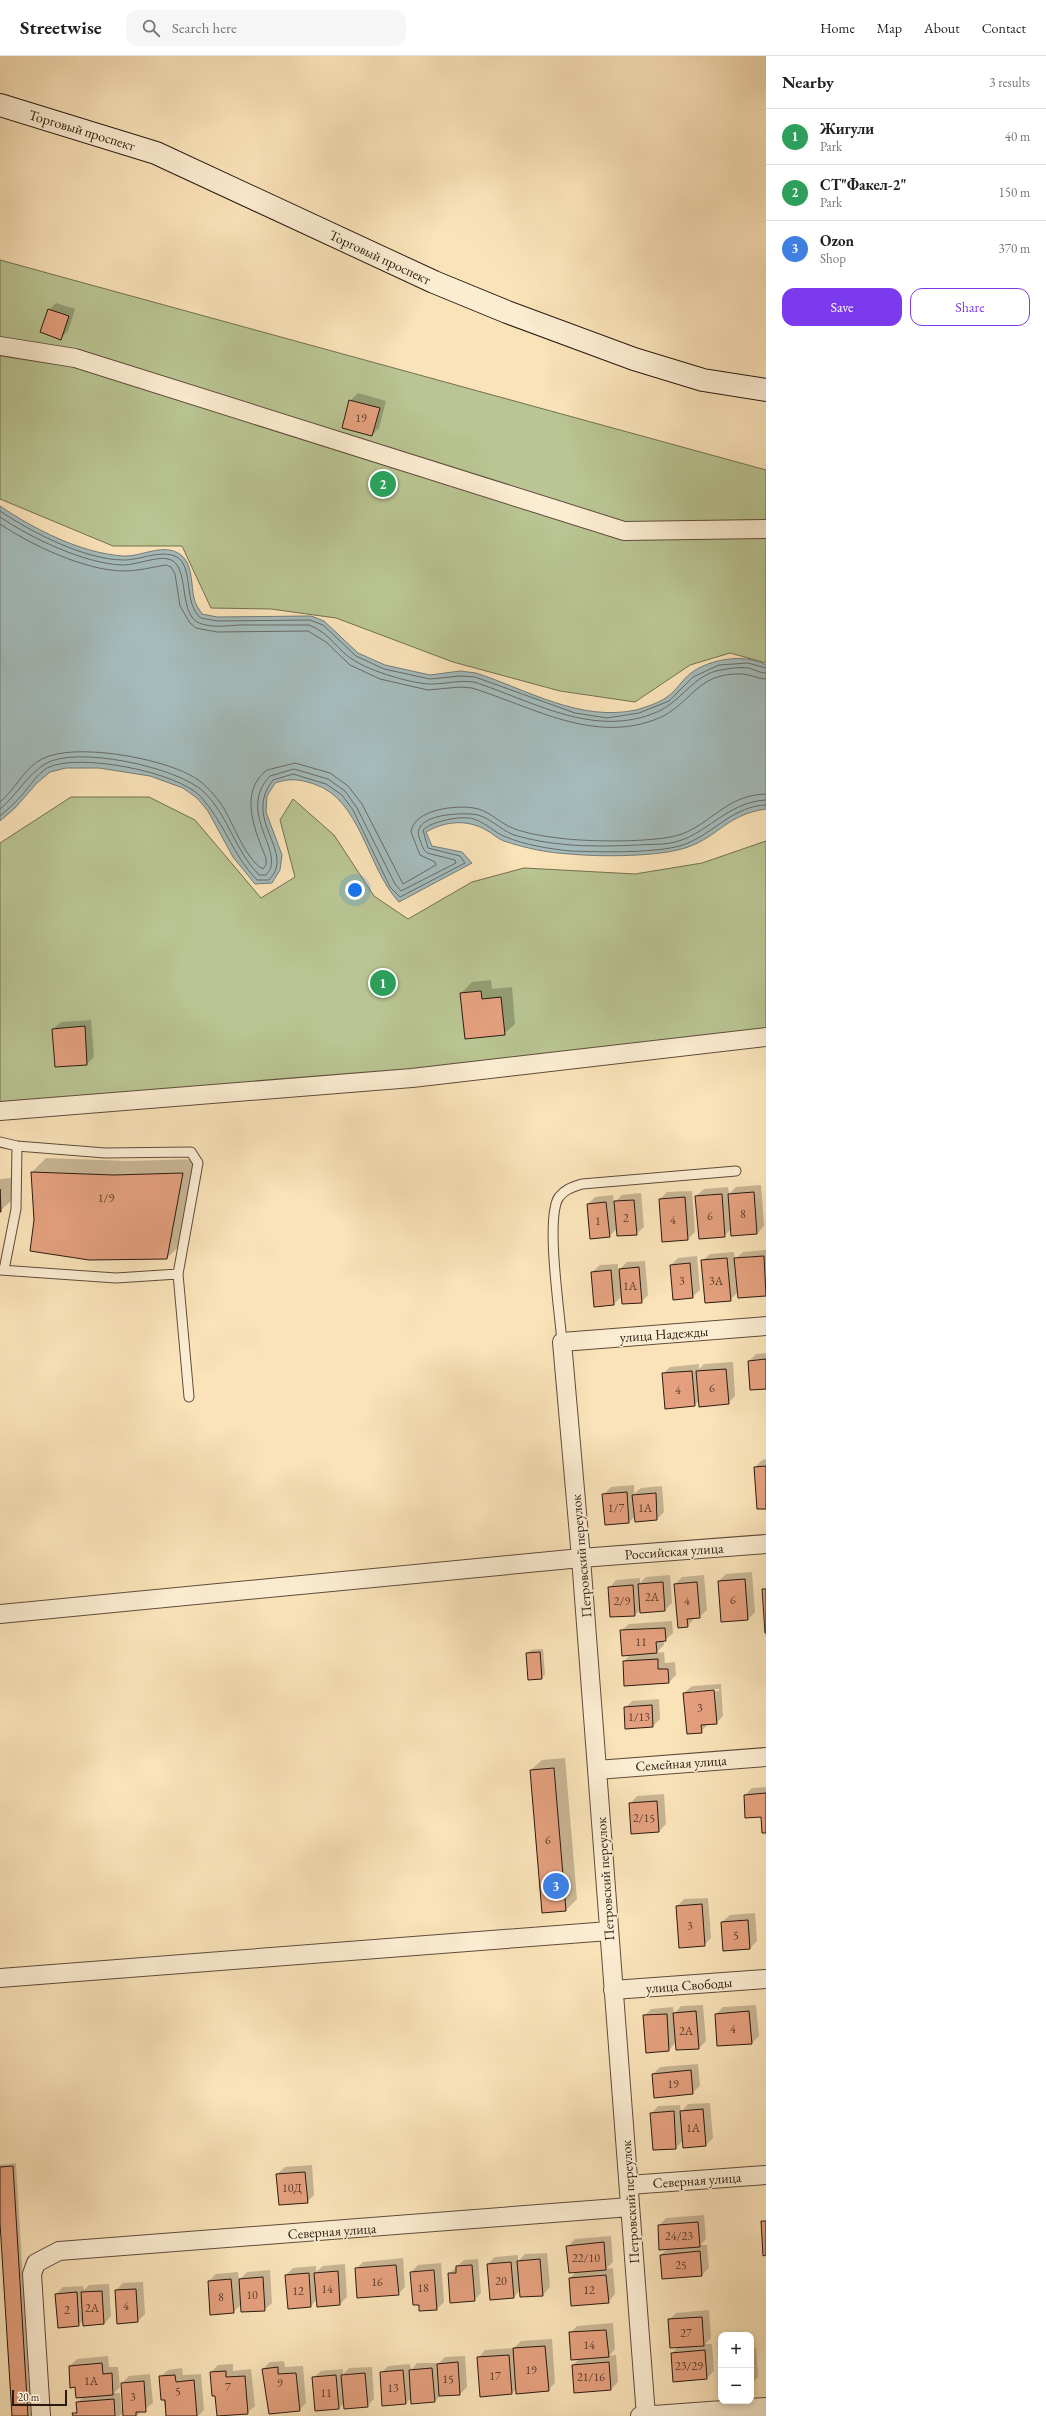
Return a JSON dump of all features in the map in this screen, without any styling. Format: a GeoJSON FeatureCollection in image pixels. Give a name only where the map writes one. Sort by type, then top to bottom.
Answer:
{"type":"FeatureCollection","features":[{"type":"Feature","properties":{"kind":"street","name":"Торговый проспект"},"geometry":{"type":"LineString","coordinates":[[0,105],[156,153],[421,276],[522,318],[634,359],[689,376],[766,390]]}},
{"type":"Feature","properties":{"kind":"street"},"geometry":{"type":"LineString","coordinates":[[0,346],[75,358],[624,531],[766,529]]}},
{"type":"Feature","properties":{"kind":"street"},"geometry":{"type":"LineString","coordinates":[[0,1111],[412,1078],[766,1037]]}},
{"type":"Feature","properties":{"kind":"street","name":"улица Надежды"},"geometry":{"type":"LineString","coordinates":[[562,1342],[766,1326]]}},
{"type":"Feature","properties":{"kind":"street","name":"Петровский переулок"},"geometry":{"type":"LineString","coordinates":[[562,1342],[581,1558],[646,2416]]}},
{"type":"Feature","properties":{"kind":"street","name":"Российская улица"},"geometry":{"type":"LineString","coordinates":[[0,1614],[581,1558],[766,1544]]}},
{"type":"Feature","properties":{"kind":"street","name":"Семейная улица"},"geometry":{"type":"LineString","coordinates":[[597,1770],[766,1757]]}},
{"type":"Feature","properties":{"kind":"street"},"geometry":{"type":"LineString","coordinates":[[0,1978],[609,1931]]}},
{"type":"Feature","properties":{"kind":"street","name":"улица Свободы"},"geometry":{"type":"LineString","coordinates":[[613,1990],[766,1979]]}},
{"type":"Feature","properties":{"kind":"street","name":"Северная улица"},"geometry":{"type":"LineString","coordinates":[[629,2185],[766,2175]]}},
{"type":"Feature","properties":{"kind":"street","name":"Северная улица"},"geometry":{"type":"LineString","coordinates":[[41,2416],[32,2288],[36,2263],[59,2251],[630,2207]]}},
{"type":"Feature","properties":{"kind":"street"},"geometry":{"type":"LineString","coordinates":[[640,2416],[766,2407]]}},
{"type":"Feature","properties":{"kind":"lane"},"geometry":{"type":"LineString","coordinates":[[0,1142],[17,1146],[106,1153],[192,1152],[198,1163],[178,1274],[189,1397]]}},
{"type":"Feature","properties":{"kind":"lane"},"geometry":{"type":"LineString","coordinates":[[17,1146],[16,1209],[2,1270],[116,1278],[178,1274]]}},
{"type":"Feature","properties":{"kind":"lane"},"geometry":{"type":"LineString","coordinates":[[562,1342],[553,1210],[558,1198],[568,1188],[582,1184],[736,1171]]}},
{"type":"Feature","properties":{"kind":"green space"},"geometry":{"type":"Polygon","coordinates":[[[0,260],[766,470],[766,663],[730,653],[690,665],[635,702],[560,691],[453,662],[336,618],[271,609],[211,608],[182,546],[113,546],[0,499],[0,260]]]}},
{"type":"Feature","properties":{"kind":"green space"},"geometry":{"type":"Polygon","coordinates":[[[71,797],[149,797],[195,820],[261,898],[295,877],[280,820],[293,799],[334,835],[374,896],[408,919],[472,882],[524,868],[635,874],[702,863],[766,841],[766,1046],[0,1119],[0,843],[71,797]]]}},
{"type":"Feature","properties":{"kind":"water"},"geometry":{"type":"Polygon","coordinates":[[[0,506],[13,515],[43,531],[74,545],[90,550],[123,556],[160,550],[174,551],[181,555],[188,564],[193,593],[197,606],[202,614],[217,617],[311,616],[324,621],[358,653],[385,665],[430,675],[460,671],[476,673],[574,708],[595,712],[615,713],[636,710],[664,699],[670,695],[691,673],[708,664],[727,659],[748,659],[757,661],[766,665],[766,809],[753,812],[733,820],[708,837],[688,847],[662,853],[613,856],[582,855],[528,848],[504,841],[479,826],[464,823],[448,824],[433,828],[426,832],[432,846],[462,852],[472,863],[399,902],[388,888],[353,819],[343,804],[330,792],[304,781],[285,780],[275,783],[267,796],[266,812],[282,855],[280,870],[272,883],[255,884],[233,857],[208,811],[197,798],[183,788],[150,776],[99,768],[66,768],[50,772],[37,783],[15,808],[0,821],[0,506]]]}},
{"type":"Feature","properties":{"kind":"building"},"geometry":{"type":"Polygon","coordinates":[[[48,309],[69,316],[61,340],[40,332],[48,309]]]}},
{"type":"Feature","properties":{"kind":"building"},"geometry":{"type":"Polygon","coordinates":[[[349,400],[380,408],[372,436],[342,428],[349,400]]]}},
{"type":"Feature","properties":{"kind":"building"},"geometry":{"type":"Polygon","coordinates":[[[481,991],[482,999],[501,997],[505,1035],[465,1039],[460,993],[481,991]]]}},
{"type":"Feature","properties":{"kind":"building"},"geometry":{"type":"Polygon","coordinates":[[[85,1026],[87,1065],[55,1067],[52,1029],[85,1026]]]}},
{"type":"Feature","properties":{"kind":"building"},"geometry":{"type":"Polygon","coordinates":[[[31,1172],[114,1175],[183,1173],[167,1259],[89,1260],[30,1251],[34,1220],[31,1172]]]}},
{"type":"Feature","properties":{"kind":"building"},"geometry":{"type":"Polygon","coordinates":[[[0,1189],[1,1212],[0,1212],[0,1189]]]}},
{"type":"Feature","properties":{"kind":"building"},"geometry":{"type":"Polygon","coordinates":[[[754,1192],[757,1234],[731,1236],[728,1194],[754,1192]]]}},
{"type":"Feature","properties":{"kind":"building"},"geometry":{"type":"Polygon","coordinates":[[[722,1194],[725,1237],[699,1239],[695,1196],[722,1194]]]}},
{"type":"Feature","properties":{"kind":"building"},"geometry":{"type":"Polygon","coordinates":[[[685,1197],[688,1240],[662,1242],[659,1199],[685,1197]]]}},
{"type":"Feature","properties":{"kind":"building"},"geometry":{"type":"Polygon","coordinates":[[[634,1200],[637,1235],[617,1236],[614,1201],[634,1200]]]}},
{"type":"Feature","properties":{"kind":"building"},"geometry":{"type":"Polygon","coordinates":[[[606,1202],[610,1237],[590,1239],[587,1204],[606,1202]]]}},
{"type":"Feature","properties":{"kind":"building"},"geometry":{"type":"Polygon","coordinates":[[[764,1256],[766,1296],[738,1298],[734,1258],[764,1256]]]}},
{"type":"Feature","properties":{"kind":"building"},"geometry":{"type":"Polygon","coordinates":[[[727,1258],[731,1301],[705,1303],[701,1260],[727,1258]]]}},
{"type":"Feature","properties":{"kind":"building"},"geometry":{"type":"Polygon","coordinates":[[[690,1263],[693,1298],[673,1300],[670,1265],[690,1263]]]}},
{"type":"Feature","properties":{"kind":"building"},"geometry":{"type":"Polygon","coordinates":[[[639,1267],[642,1303],[622,1304],[619,1269],[639,1267]]]}},
{"type":"Feature","properties":{"kind":"building"},"geometry":{"type":"Polygon","coordinates":[[[611,1270],[614,1305],[594,1307],[591,1272],[611,1270]]]}},
{"type":"Feature","properties":{"kind":"building"},"geometry":{"type":"Polygon","coordinates":[[[766,1359],[766,1389],[750,1390],[748,1361],[766,1359]]]}},
{"type":"Feature","properties":{"kind":"building"},"geometry":{"type":"Polygon","coordinates":[[[726,1369],[729,1404],[699,1407],[696,1371],[726,1369]]]}},
{"type":"Feature","properties":{"kind":"building"},"geometry":{"type":"Polygon","coordinates":[[[692,1371],[695,1406],[665,1409],[662,1373],[692,1371]]]}},
{"type":"Feature","properties":{"kind":"building"},"geometry":{"type":"Polygon","coordinates":[[[766,1466],[766,1509],[757,1509],[754,1467],[766,1466]]]}},
{"type":"Feature","properties":{"kind":"building"},"geometry":{"type":"Polygon","coordinates":[[[627,1492],[629,1523],[605,1525],[602,1494],[627,1492]]]}},
{"type":"Feature","properties":{"kind":"building"},"geometry":{"type":"Polygon","coordinates":[[[656,1493],[657,1520],[635,1522],[632,1495],[656,1493]]]}},
{"type":"Feature","properties":{"kind":"building"},"geometry":{"type":"Polygon","coordinates":[[[745,1579],[748,1620],[721,1622],[718,1581],[745,1579]]]}},
{"type":"Feature","properties":{"kind":"building"},"geometry":{"type":"Polygon","coordinates":[[[663,1582],[665,1611],[640,1613],[638,1584],[663,1582]]]}},
{"type":"Feature","properties":{"kind":"building"},"geometry":{"type":"Polygon","coordinates":[[[697,1582],[700,1618],[687,1619],[688,1627],[678,1628],[674,1584],[697,1582]]]}},
{"type":"Feature","properties":{"kind":"building"},"geometry":{"type":"Polygon","coordinates":[[[633,1585],[635,1616],[610,1617],[608,1587],[633,1585]]]}},
{"type":"Feature","properties":{"kind":"building"},"geometry":{"type":"Polygon","coordinates":[[[762,1589],[766,1589],[766,1633],[765,1633],[762,1589]]]}},
{"type":"Feature","properties":{"kind":"building"},"geometry":{"type":"Polygon","coordinates":[[[665,1628],[666,1641],[656,1642],[657,1653],[622,1656],[620,1630],[665,1628]]]}},
{"type":"Feature","properties":{"kind":"building"},"geometry":{"type":"Polygon","coordinates":[[[540,1652],[542,1679],[528,1680],[526,1653],[540,1652]]]}},
{"type":"Feature","properties":{"kind":"building"},"geometry":{"type":"Polygon","coordinates":[[[658,1659],[658,1669],[668,1669],[669,1683],[624,1686],[623,1661],[658,1659]]]}},
{"type":"Feature","properties":{"kind":"building"},"geometry":{"type":"Polygon","coordinates":[[[714,1690],[717,1724],[701,1725],[702,1733],[687,1734],[683,1693],[714,1690]]]}},
{"type":"Feature","properties":{"kind":"building"},"geometry":{"type":"Polygon","coordinates":[[[652,1705],[653,1727],[625,1729],[624,1707],[652,1705]]]}},
{"type":"Feature","properties":{"kind":"building"},"geometry":{"type":"Polygon","coordinates":[[[554,1768],[566,1911],[542,1913],[530,1770],[554,1768]]]}},
{"type":"Feature","properties":{"kind":"building"},"geometry":{"type":"Polygon","coordinates":[[[766,1793],[766,1833],[762,1833],[761,1817],[745,1818],[744,1795],[766,1793]]]}},
{"type":"Feature","properties":{"kind":"building"},"geometry":{"type":"Polygon","coordinates":[[[657,1801],[659,1832],[631,1834],[629,1803],[657,1801]]]}},
{"type":"Feature","properties":{"kind":"building"},"geometry":{"type":"Polygon","coordinates":[[[702,1904],[705,1946],[679,1948],[676,1906],[702,1904]]]}},
{"type":"Feature","properties":{"kind":"building"},"geometry":{"type":"Polygon","coordinates":[[[748,1920],[750,1949],[723,1951],[721,1922],[748,1920]]]}},
{"type":"Feature","properties":{"kind":"building"},"geometry":{"type":"Polygon","coordinates":[[[696,2011],[699,2049],[676,2050],[673,2013],[696,2011]]]}},
{"type":"Feature","properties":{"kind":"building"},"geometry":{"type":"Polygon","coordinates":[[[749,2011],[752,2044],[717,2046],[715,2014],[749,2011]]]}},
{"type":"Feature","properties":{"kind":"building"},"geometry":{"type":"Polygon","coordinates":[[[667,2014],[669,2051],[646,2053],[643,2015],[667,2014]]]}},
{"type":"Feature","properties":{"kind":"building"},"geometry":{"type":"Polygon","coordinates":[[[691,2070],[693,2094],[654,2098],[652,2074],[691,2070]]]}},
{"type":"Feature","properties":{"kind":"building"},"geometry":{"type":"Polygon","coordinates":[[[703,2109],[706,2146],[683,2148],[680,2111],[703,2109]]]}},
{"type":"Feature","properties":{"kind":"building"},"geometry":{"type":"Polygon","coordinates":[[[674,2111],[676,2149],[653,2150],[650,2113],[674,2111]]]}},
{"type":"Feature","properties":{"kind":"building"},"geometry":{"type":"Polygon","coordinates":[[[13,2166],[28,2416],[12,2416],[0,2223],[0,2167],[13,2166]]]}},
{"type":"Feature","properties":{"kind":"building"},"geometry":{"type":"Polygon","coordinates":[[[305,2172],[308,2203],[279,2205],[276,2174],[305,2172]]]}},
{"type":"Feature","properties":{"kind":"building"},"geometry":{"type":"Polygon","coordinates":[[[761,2221],[766,2221],[766,2255],[763,2256],[761,2221]]]}},
{"type":"Feature","properties":{"kind":"building"},"geometry":{"type":"Polygon","coordinates":[[[698,2222],[700,2247],[659,2250],[658,2225],[698,2222]]]}},
{"type":"Feature","properties":{"kind":"building"},"geometry":{"type":"Polygon","coordinates":[[[604,2242],[606,2270],[569,2273],[566,2246],[604,2242]]]}},
{"type":"Feature","properties":{"kind":"building"},"geometry":{"type":"Polygon","coordinates":[[[700,2251],[702,2276],[662,2279],[660,2255],[700,2251]]]}},
{"type":"Feature","properties":{"kind":"building"},"geometry":{"type":"Polygon","coordinates":[[[540,2259],[543,2296],[520,2297],[517,2261],[540,2259]]]}},
{"type":"Feature","properties":{"kind":"building"},"geometry":{"type":"Polygon","coordinates":[[[511,2262],[514,2298],[490,2300],[487,2264],[511,2262]]]}},
{"type":"Feature","properties":{"kind":"building"},"geometry":{"type":"Polygon","coordinates":[[[396,2265],[399,2295],[357,2298],[355,2268],[396,2265]]]}},
{"type":"Feature","properties":{"kind":"building"},"geometry":{"type":"Polygon","coordinates":[[[472,2265],[475,2301],[450,2303],[448,2273],[456,2273],[456,2266],[472,2265]]]}},
{"type":"Feature","properties":{"kind":"building"},"geometry":{"type":"Polygon","coordinates":[[[434,2270],[437,2310],[419,2311],[419,2305],[413,2305],[410,2272],[434,2270]]]}},
{"type":"Feature","properties":{"kind":"building"},"geometry":{"type":"Polygon","coordinates":[[[338,2271],[340,2305],[317,2307],[314,2273],[338,2271]]]}},
{"type":"Feature","properties":{"kind":"building"},"geometry":{"type":"Polygon","coordinates":[[[309,2273],[311,2307],[288,2309],[285,2275],[309,2273]]]}},
{"type":"Feature","properties":{"kind":"building"},"geometry":{"type":"Polygon","coordinates":[[[606,2275],[609,2303],[571,2306],[569,2278],[606,2275]]]}},
{"type":"Feature","properties":{"kind":"building"},"geometry":{"type":"Polygon","coordinates":[[[263,2277],[265,2311],[241,2312],[239,2279],[263,2277]]]}},
{"type":"Feature","properties":{"kind":"building"},"geometry":{"type":"Polygon","coordinates":[[[231,2279],[234,2313],[210,2315],[208,2281],[231,2279]]]}},
{"type":"Feature","properties":{"kind":"building"},"geometry":{"type":"Polygon","coordinates":[[[136,2289],[138,2322],[117,2324],[115,2290],[136,2289]]]}},
{"type":"Feature","properties":{"kind":"building"},"geometry":{"type":"Polygon","coordinates":[[[102,2291],[104,2324],[83,2326],[81,2292],[102,2291]]]}},
{"type":"Feature","properties":{"kind":"building"},"geometry":{"type":"Polygon","coordinates":[[[77,2292],[79,2326],[58,2328],[55,2294],[77,2292]]]}},
{"type":"Feature","properties":{"kind":"building"},"geometry":{"type":"Polygon","coordinates":[[[702,2317],[704,2346],[670,2348],[668,2319],[702,2317]]]}},
{"type":"Feature","properties":{"kind":"building"},"geometry":{"type":"Polygon","coordinates":[[[606,2330],[609,2357],[571,2360],[569,2332],[606,2330]]]}},
{"type":"Feature","properties":{"kind":"building"},"geometry":{"type":"Polygon","coordinates":[[[545,2346],[549,2391],[516,2394],[513,2348],[545,2346]]]}},
{"type":"Feature","properties":{"kind":"building"},"geometry":{"type":"Polygon","coordinates":[[[705,2350],[707,2379],[673,2382],[671,2353],[705,2350]]]}},
{"type":"Feature","properties":{"kind":"building"},"geometry":{"type":"Polygon","coordinates":[[[509,2355],[512,2394],[480,2397],[477,2357],[509,2355]]]}},
{"type":"Feature","properties":{"kind":"building"},"geometry":{"type":"Polygon","coordinates":[[[458,2362],[460,2395],[439,2396],[437,2364],[458,2362]]]}},
{"type":"Feature","properties":{"kind":"building"},"geometry":{"type":"Polygon","coordinates":[[[609,2362],[611,2390],[574,2393],[572,2365],[609,2362]]]}},
{"type":"Feature","properties":{"kind":"building"},"geometry":{"type":"Polygon","coordinates":[[[102,2363],[103,2374],[112,2373],[113,2395],[76,2398],[75,2387],[70,2388],[69,2366],[102,2363]]]}},
{"type":"Feature","properties":{"kind":"building"},"geometry":{"type":"Polygon","coordinates":[[[278,2367],[278,2374],[296,2373],[300,2411],[269,2414],[262,2369],[278,2367]]]}},
{"type":"Feature","properties":{"kind":"building"},"geometry":{"type":"Polygon","coordinates":[[[432,2368],[435,2402],[411,2404],[409,2370],[432,2368]]]}},
{"type":"Feature","properties":{"kind":"building"},"geometry":{"type":"Polygon","coordinates":[[[403,2370],[406,2404],[382,2406],[380,2372],[403,2370]]]}},
{"type":"Feature","properties":{"kind":"building"},"geometry":{"type":"Polygon","coordinates":[[[226,2371],[226,2377],[245,2376],[248,2414],[217,2416],[215,2396],[212,2396],[210,2372],[226,2371]]]}},
{"type":"Feature","properties":{"kind":"building"},"geometry":{"type":"Polygon","coordinates":[[[365,2373],[368,2407],[344,2409],[341,2375],[365,2373]]]}},
{"type":"Feature","properties":{"kind":"building"},"geometry":{"type":"Polygon","coordinates":[[[175,2375],[176,2382],[194,2380],[197,2416],[166,2416],[165,2400],[161,2400],[159,2376],[175,2375]]]}},
{"type":"Feature","properties":{"kind":"building"},"geometry":{"type":"Polygon","coordinates":[[[336,2375],[339,2409],[315,2411],[312,2377],[336,2375]]]}},
{"type":"Feature","properties":{"kind":"building"},"geometry":{"type":"Polygon","coordinates":[[[144,2381],[146,2412],[136,2412],[136,2416],[123,2416],[121,2383],[144,2381]]]}},
{"type":"Feature","properties":{"kind":"building"},"geometry":{"type":"Polygon","coordinates":[[[114,2399],[115,2416],[73,2416],[72,2413],[77,2413],[76,2402],[114,2399]]]}},
{"type":"Feature","properties":{"kind":"place","name":"СТ\"Факел-2\""},"geometry":{"type":"Point","coordinates":[383,484]}},
{"type":"Feature","properties":{"kind":"place","name":"Жигули"},"geometry":{"type":"Point","coordinates":[383,983]}},
{"type":"Feature","properties":{"kind":"place","name":"Ozon"},"geometry":{"type":"Point","coordinates":[556,1886]}}]}
